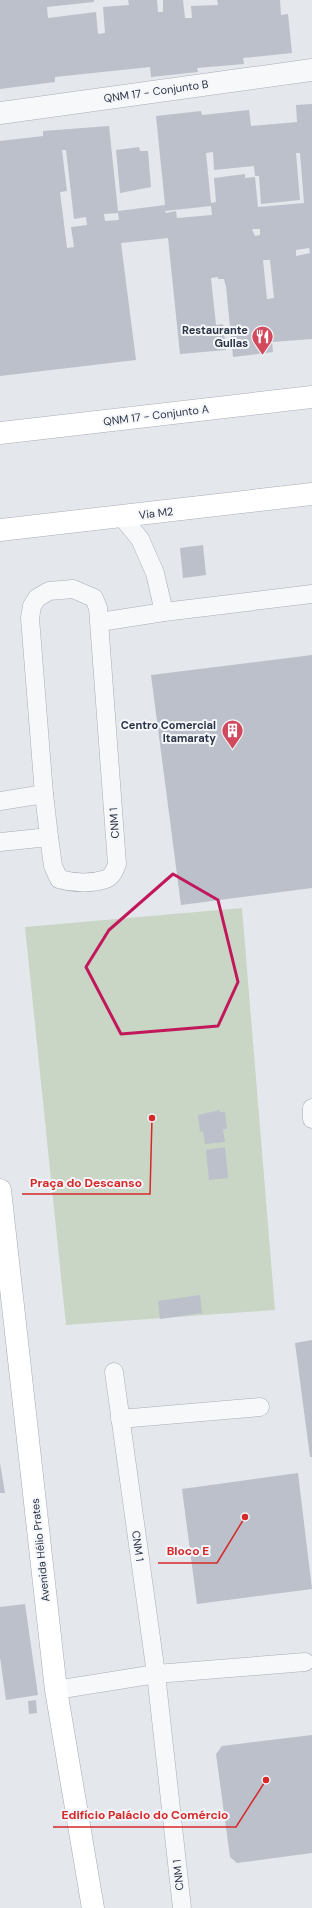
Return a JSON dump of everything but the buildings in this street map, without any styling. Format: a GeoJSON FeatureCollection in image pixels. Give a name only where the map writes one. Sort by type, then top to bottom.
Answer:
{"type":"FeatureCollection","features":[{"type":"Feature","properties":{"kind":"main road","name":"QNM 17 - Conjunto A"},"geometry":{"type":"LineString","coordinates":[[0,433],[312,397]]}},
{"type":"Feature","properties":{"kind":"main road","name":"Via M2"},"geometry":{"type":"LineString","coordinates":[[0,530],[312,494]]}},
{"type":"Feature","properties":{"kind":"main road","name":"Avenida Hélio Prates"},"geometry":{"type":"LineString","coordinates":[[0,1190],[56,1690],[93,1908]]}},
{"type":"Feature","properties":{"kind":"street","name":"QNM 17 - Conjunto B"},"geometry":{"type":"LineString","coordinates":[[0,113],[312,70]]}},
{"type":"Feature","properties":{"kind":"lane"},"geometry":{"type":"LineString","coordinates":[[122,516],[140,539],[155,573],[164,612]]}},
{"type":"Feature","properties":{"kind":"lane","name":"CNM 1"},"geometry":{"type":"LineString","coordinates":[[44,794],[30,618],[32,606],[37,598],[50,591],[73,589],[94,598],[98,608],[117,864],[114,872],[107,879],[72,883],[59,879],[53,866],[49,836]]}},
{"type":"Feature","properties":{"kind":"lane"},"geometry":{"type":"LineString","coordinates":[[100,622],[164,612],[312,594]]}},
{"type":"Feature","properties":{"kind":"lane"},"geometry":{"type":"LineString","coordinates":[[0,801],[44,794],[49,836],[0,842]]}},
{"type":"Feature","properties":{"kind":"lane"},"geometry":{"type":"LineString","coordinates":[[312,1108],[312,1119]]}},
{"type":"Feature","properties":{"kind":"lane","name":"CNM 1"},"geometry":{"type":"LineString","coordinates":[[114,1372],[156,1674],[182,1908]]}},
{"type":"Feature","properties":{"kind":"lane"},"geometry":{"type":"LineString","coordinates":[[120,1419],[260,1407]]}},
{"type":"Feature","properties":{"kind":"lane"},"geometry":{"type":"LineString","coordinates":[[56,1690],[156,1674],[305,1662]]}},
{"type":"Feature","properties":{"kind":"highlighted area"},"geometry":{"type":"Polygon","coordinates":[[[173,874],[218,900],[238,982],[218,1026],[121,1034],[86,967],[109,930],[173,874]]]}},
{"type":"Feature","properties":{"kind":"green space"},"geometry":{"type":"Polygon","coordinates":[[[242,908],[275,1310],[66,1325],[25,927],[242,908]]]}},
{"type":"Feature","properties":{"kind":"place","name":"Restaurante Gullas"},"geometry":{"type":"Point","coordinates":[263,356]}},
{"type":"Feature","properties":{"kind":"place","name":"Centro Comercial Itamaraty"},"geometry":{"type":"Point","coordinates":[232,750]}},
{"type":"Feature","properties":{"kind":"place","name":"Praça do Descanso"},"geometry":{"type":"Point","coordinates":[152,1118]}},
{"type":"Feature","properties":{"kind":"place","name":"Bloco E"},"geometry":{"type":"Point","coordinates":[245,1517]}},
{"type":"Feature","properties":{"kind":"place","name":"Edifício Palácio do Comércio"},"geometry":{"type":"Point","coordinates":[266,1780]}}]}
